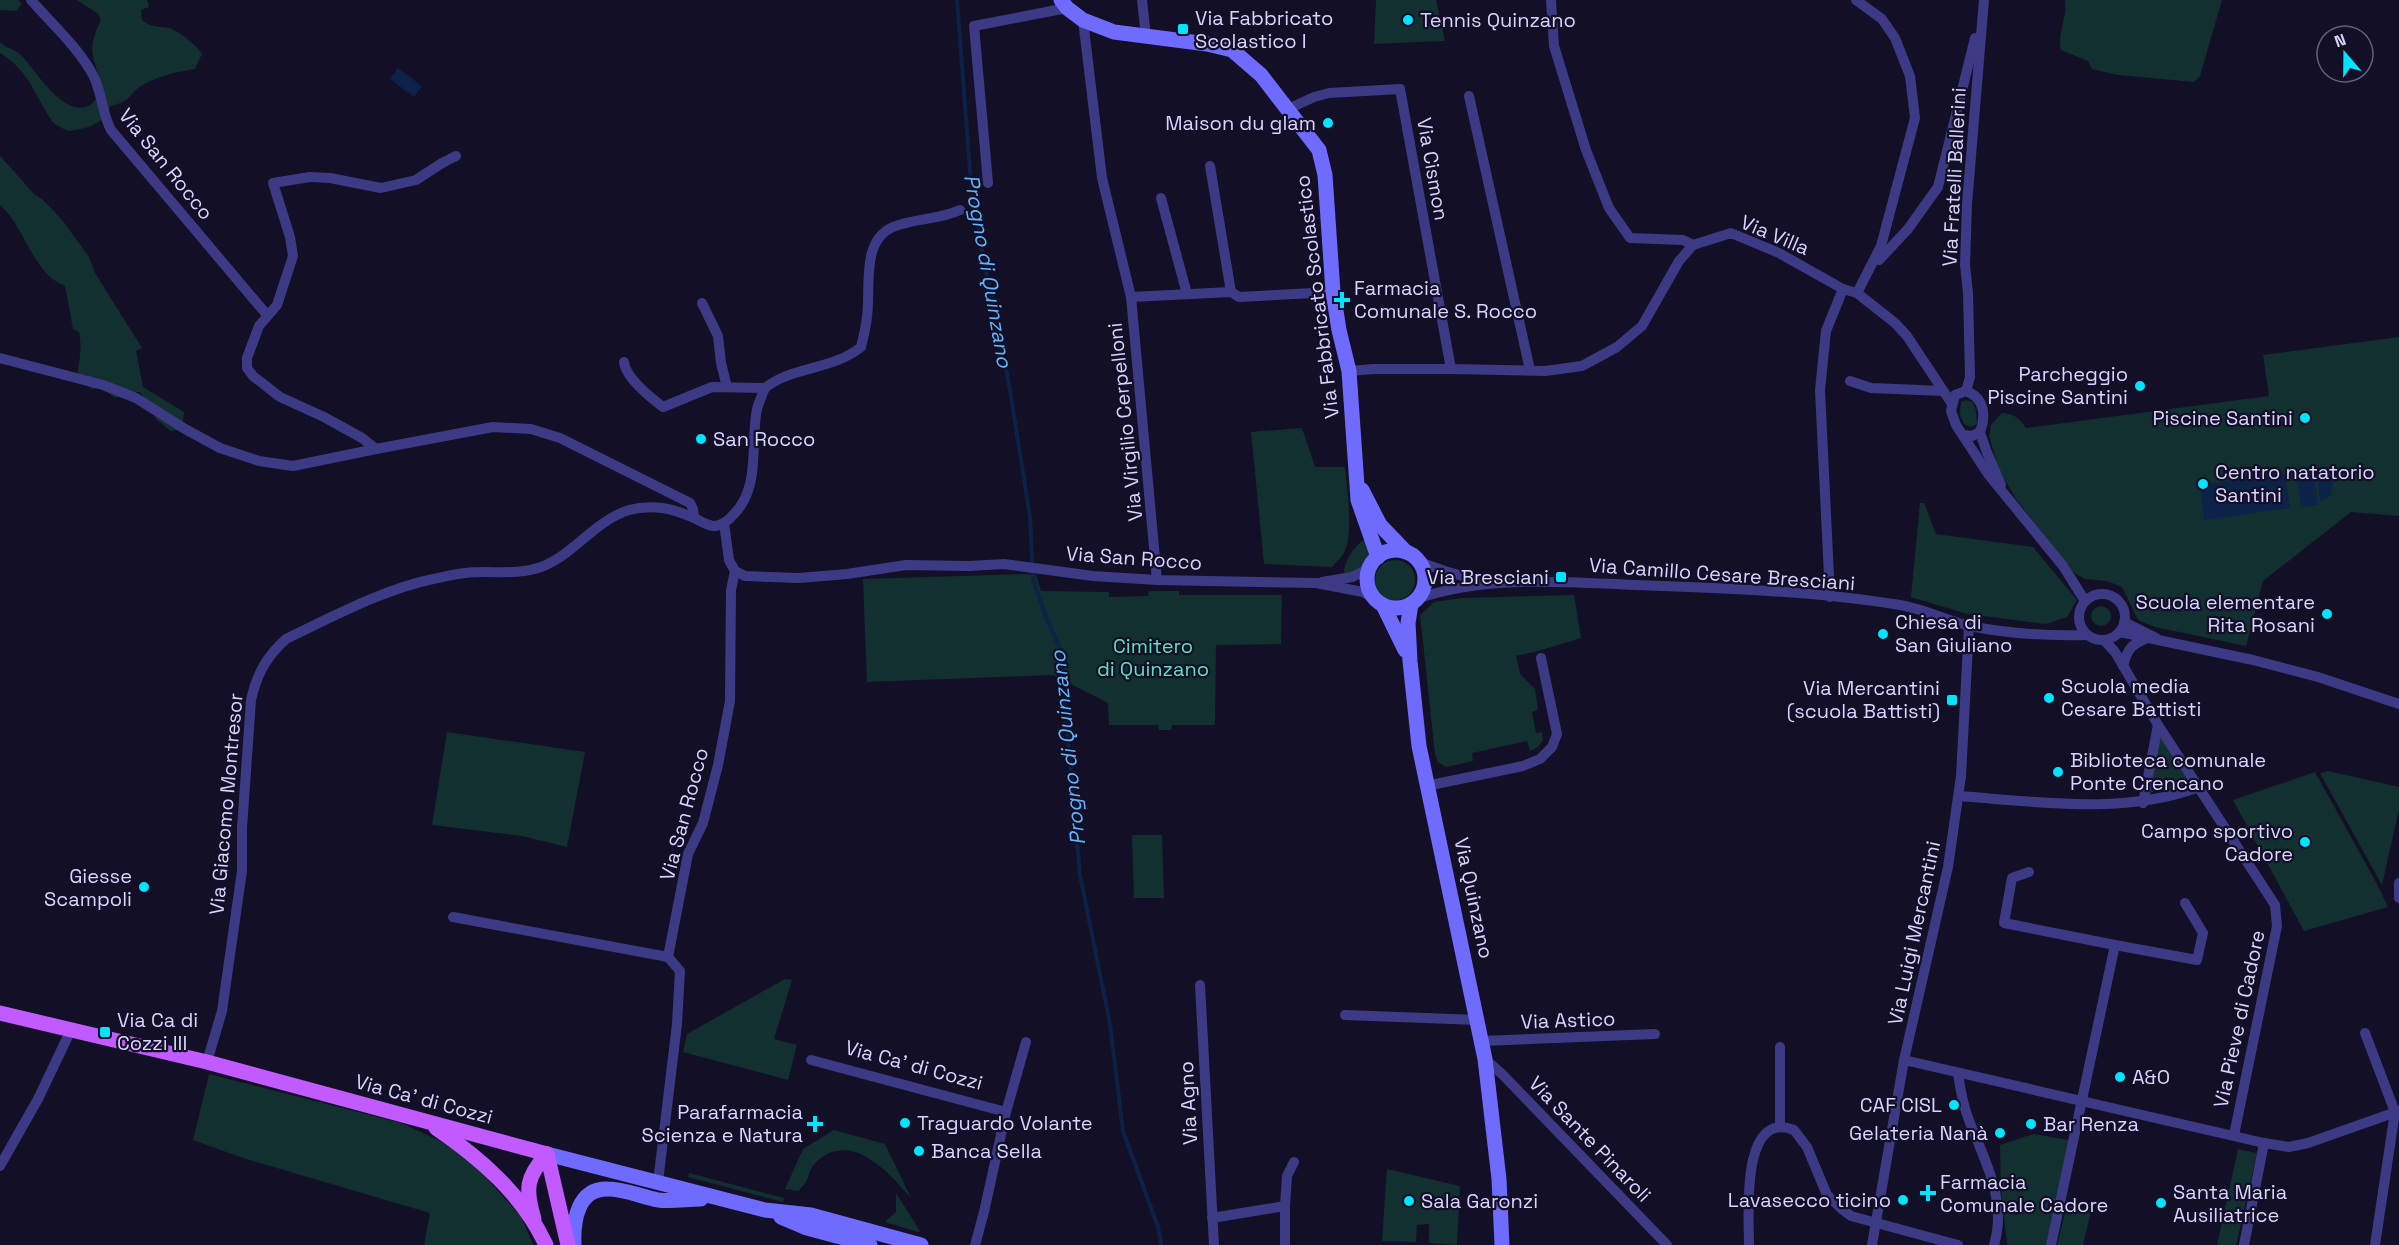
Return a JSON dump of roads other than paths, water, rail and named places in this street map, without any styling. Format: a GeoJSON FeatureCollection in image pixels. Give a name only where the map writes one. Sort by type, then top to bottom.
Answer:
{"type":"FeatureCollection","features":[{"type":"Feature","properties":{"kind":"main road","name":"Via Ca' di Cozzi"},"geometry":{"type":"LineString","coordinates":[[0,1012],[207,1062],[547,1154]]}},
{"type":"Feature","properties":{"kind":"main road"},"geometry":{"type":"LineString","coordinates":[[426,1121],[483,1162],[537,1227]]}},
{"type":"Feature","properties":{"kind":"main road"},"geometry":{"type":"LineString","coordinates":[[546,1245],[537,1227],[528,1190],[531,1176],[547,1154]]}},
{"type":"Feature","properties":{"kind":"main road"},"geometry":{"type":"LineString","coordinates":[[547,1154],[568,1245]]}},
{"type":"Feature","properties":{"kind":"street","name":"Via San Rocco"},"geometry":{"type":"LineString","coordinates":[[31,0],[80,56],[94,78],[105,119],[111,130],[267,315]]}},
{"type":"Feature","properties":{"kind":"street"},"geometry":{"type":"LineString","coordinates":[[1142,0],[1146,37]]}},
{"type":"Feature","properties":{"kind":"street"},"geometry":{"type":"LineString","coordinates":[[1349,371],[1451,369],[1545,371],[1582,366],[1617,347],[1642,326],[1679,261],[1693,244],[1683,240],[1630,238],[1609,208],[1586,150],[1554,46],[1551,0]]}},
{"type":"Feature","properties":{"kind":"street"},"geometry":{"type":"LineString","coordinates":[[1856,0],[1874,5],[1895,38],[1910,76],[1915,118],[1886,229],[1871,270]]}},
{"type":"Feature","properties":{"kind":"street"},"geometry":{"type":"LineString","coordinates":[[988,183],[974,26],[1064,4]]}},
{"type":"Feature","properties":{"kind":"street","name":"Via Fabbricato Scolastico"},"geometry":{"type":"LineString","coordinates":[[1064,4],[1083,20],[1114,32],[1207,44],[1232,50],[1261,75],[1319,150],[1325,175],[1333,292],[1349,371],[1359,508],[1370,531],[1374,562]]}},
{"type":"Feature","properties":{"kind":"street"},"geometry":{"type":"LineString","coordinates":[[1857,293],[1871,270],[1908,229],[1938,187],[1983,6]]}},
{"type":"Feature","properties":{"kind":"street","name":"Via Fratelli Ballerini"},"geometry":{"type":"LineString","coordinates":[[1966,391],[1970,377],[1965,265],[1967,204],[1983,6]]}},
{"type":"Feature","properties":{"kind":"street","name":"Via Virgilio Cerpelloni"},"geometry":{"type":"LineString","coordinates":[[1083,20],[1102,178],[1131,297],[1157,580]]}},
{"type":"Feature","properties":{"kind":"street","name":"Via Cismon"},"geometry":{"type":"LineString","coordinates":[[1288,110],[1314,97],[1329,93],[1400,89],[1451,369]]}},
{"type":"Feature","properties":{"kind":"street"},"geometry":{"type":"LineString","coordinates":[[1469,96],[1530,370]]}},
{"type":"Feature","properties":{"kind":"street"},"geometry":{"type":"LineString","coordinates":[[376,449],[362,438],[324,417],[280,397],[253,376],[247,368],[247,358],[259,326],[277,304],[293,256],[290,237],[273,183],[310,177],[330,178],[381,188],[416,180],[456,156]]}},
{"type":"Feature","properties":{"kind":"street"},"geometry":{"type":"LineString","coordinates":[[1210,166],[1231,291]]}},
{"type":"Feature","properties":{"kind":"street"},"geometry":{"type":"LineString","coordinates":[[1161,198],[1187,294]]}},
{"type":"Feature","properties":{"kind":"street"},"geometry":{"type":"LineString","coordinates":[[624,362],[624,368],[646,393],[663,407],[712,387],[765,388],[784,377],[844,359],[861,347],[867,317],[870,266],[873,249],[880,236],[890,228],[905,223],[937,218],[960,210]]}},
{"type":"Feature","properties":{"kind":"street","name":"Via Villa"},"geometry":{"type":"LineString","coordinates":[[1693,244],[1731,233],[1779,253],[1843,289],[1857,293],[1895,323],[1907,336],[1952,404],[1953,419],[1988,474],[2070,576],[2080,582],[2089,598]]}},
{"type":"Feature","properties":{"kind":"street"},"geometry":{"type":"LineString","coordinates":[[1830,597],[1820,390],[1826,331],[1843,289]]}},
{"type":"Feature","properties":{"kind":"street","name":"Via Virgilio Cerpelloni"},"geometry":{"type":"LineString","coordinates":[[1131,297],[1231,291],[1239,297],[1333,292]]}},
{"type":"Feature","properties":{"kind":"street"},"geometry":{"type":"LineString","coordinates":[[702,303],[718,336],[727,387]]}},
{"type":"Feature","properties":{"kind":"street"},"geometry":{"type":"LineString","coordinates":[[0,358],[103,385],[136,398],[220,448],[259,461],[293,466],[493,427],[531,429],[561,438],[690,503],[694,518],[715,526],[724,523],[736,513],[752,478],[758,409],[765,388]]}},
{"type":"Feature","properties":{"kind":"street"},"geometry":{"type":"LineString","coordinates":[[1850,381],[1871,388],[1942,391]]}},
{"type":"Feature","properties":{"kind":"street"},"geometry":{"type":"LineString","coordinates":[[1952,404],[1955,395],[1966,391]]}},
{"type":"Feature","properties":{"kind":"street","name":"Via Villa"},"geometry":{"type":"LineString","coordinates":[[1966,391],[1972,393],[1981,404],[1984,413],[1980,432],[2006,496]]}},
{"type":"Feature","properties":{"kind":"street"},"geometry":{"type":"LineString","coordinates":[[1964,435],[1972,436],[1980,432]]}},
{"type":"Feature","properties":{"kind":"street","name":"Via Fabbricato Scolastico"},"geometry":{"type":"LineString","coordinates":[[1356,473],[1367,502],[1380,525],[1406,552]]}},
{"type":"Feature","properties":{"kind":"street","name":"Via Giacomo Montresor"},"geometry":{"type":"LineString","coordinates":[[207,1062],[222,1011],[242,871],[242,828],[251,700],[255,681],[271,652],[286,639],[412,584],[465,573],[508,573],[542,567],[564,556],[602,522],[625,512],[656,506],[694,518]]}},
{"type":"Feature","properties":{"kind":"street","name":"Via San Rocco"},"geometry":{"type":"LineString","coordinates":[[724,523],[729,560],[735,571],[746,576],[799,578],[906,566],[1020,565],[1093,576],[1157,580],[1316,583],[1364,592],[1379,601]]}},
{"type":"Feature","properties":{"kind":"street"},"geometry":{"type":"LineString","coordinates":[[1374,562],[1393,551],[1406,552],[1419,562]]}},
{"type":"Feature","properties":{"kind":"street","name":"Via San Rocco"},"geometry":{"type":"LineString","coordinates":[[1316,583],[1352,577],[1374,562]]}},
{"type":"Feature","properties":{"kind":"street","name":"Via Quinzano"},"geometry":{"type":"LineString","coordinates":[[1374,562],[1368,587],[1396,629],[1410,661]]}},
{"type":"Feature","properties":{"kind":"street","name":"Via Camillo Cesare Bresciani"},"geometry":{"type":"LineString","coordinates":[[1419,562],[1487,582]]}},
{"type":"Feature","properties":{"kind":"street","name":"Via Quinzano"},"geometry":{"type":"LineString","coordinates":[[1419,562],[1425,579],[1424,589],[1415,601],[1408,623],[1417,735],[1482,1041],[1499,1179],[1502,1245]]}},
{"type":"Feature","properties":{"kind":"street","name":"Via San Rocco"},"geometry":{"type":"LineString","coordinates":[[668,957],[688,854],[703,824],[718,765],[730,700],[731,590],[735,571]]}},
{"type":"Feature","properties":{"kind":"street","name":"Via Camillo Cesare Bresciani"},"geometry":{"type":"LineString","coordinates":[[1415,601],[1446,589],[1487,582],[1729,588],[1903,606],[1969,626],[2027,635],[2087,635]]}},
{"type":"Feature","properties":{"kind":"street"},"geometry":{"type":"LineString","coordinates":[[2116,633],[2125,612],[2117,598],[2103,593],[2089,598],[2080,609],[2079,620],[2087,635],[2150,633],[2158,640]]}},
{"type":"Feature","properties":{"kind":"street"},"geometry":{"type":"LineString","coordinates":[[1379,601],[1392,608],[1415,601]]}},
{"type":"Feature","properties":{"kind":"street"},"geometry":{"type":"LineString","coordinates":[[2058,636],[2079,620]]}},
{"type":"Feature","properties":{"kind":"street","name":"Via Luigi Mercantini"},"geometry":{"type":"LineString","coordinates":[[1872,1245],[1904,1060],[1948,867],[1959,796],[1969,626]]}},
{"type":"Feature","properties":{"kind":"street"},"geometry":{"type":"LineString","coordinates":[[2116,633],[2264,663],[2318,677],[2399,704]]}},
{"type":"Feature","properties":{"kind":"street","name":"Via Pieve di Cadore"},"geometry":{"type":"LineString","coordinates":[[2116,633],[2115,652],[2123,666],[2158,725],[2275,905],[2277,926],[2234,1135]]}},
{"type":"Feature","properties":{"kind":"street"},"geometry":{"type":"LineString","coordinates":[[2123,666],[2127,651],[2133,644],[2145,639]]}},
{"type":"Feature","properties":{"kind":"street"},"geometry":{"type":"LineString","coordinates":[[1426,786],[1523,766],[1540,759],[1552,747],[1557,734],[1541,658]]}},
{"type":"Feature","properties":{"kind":"street"},"geometry":{"type":"LineString","coordinates":[[2143,803],[2158,725]]}},
{"type":"Feature","properties":{"kind":"street"},"geometry":{"type":"LineString","coordinates":[[1959,796],[2122,804],[2143,803],[2174,797],[2199,788]]}},
{"type":"Feature","properties":{"kind":"street"},"geometry":{"type":"LineString","coordinates":[[2029,872],[2012,878],[2004,923],[2197,960],[2203,933],[2185,903]]}},
{"type":"Feature","properties":{"kind":"street"},"geometry":{"type":"LineString","coordinates":[[2399,883],[2399,898]]}},
{"type":"Feature","properties":{"kind":"street"},"geometry":{"type":"LineString","coordinates":[[453,917],[668,957],[680,971],[677,1024],[658,1182]]}},
{"type":"Feature","properties":{"kind":"street"},"geometry":{"type":"LineString","coordinates":[[2051,1245],[2115,945]]}},
{"type":"Feature","properties":{"kind":"street","name":"Via Agno"},"geometry":{"type":"LineString","coordinates":[[1200,985],[1214,1245]]}},
{"type":"Feature","properties":{"kind":"street"},"geometry":{"type":"LineString","coordinates":[[1346,1015],[1478,1020]]}},
{"type":"Feature","properties":{"kind":"street"},"geometry":{"type":"LineString","coordinates":[[0,1166],[38,1099],[71,1030]]}},
{"type":"Feature","properties":{"kind":"street"},"geometry":{"type":"LineString","coordinates":[[2365,1033],[2397,1111],[2375,1245]]}},
{"type":"Feature","properties":{"kind":"street","name":"Via Astico"},"geometry":{"type":"LineString","coordinates":[[1482,1041],[1655,1034]]}},
{"type":"Feature","properties":{"kind":"street"},"geometry":{"type":"LineString","coordinates":[[975,1245],[1006,1112],[1026,1042]]}},
{"type":"Feature","properties":{"kind":"street"},"geometry":{"type":"LineString","coordinates":[[1780,1047],[1780,1127]]}},
{"type":"Feature","properties":{"kind":"street","name":"Via Sante Pinaroli"},"geometry":{"type":"LineString","coordinates":[[1485,1059],[1667,1245]]}},
{"type":"Feature","properties":{"kind":"street","name":"Via Ca' di Cozzi"},"geometry":{"type":"LineString","coordinates":[[811,1060],[1006,1112]]}},
{"type":"Feature","properties":{"kind":"street"},"geometry":{"type":"LineString","coordinates":[[1904,1060],[2289,1147],[2308,1143],[2397,1111]]}},
{"type":"Feature","properties":{"kind":"street"},"geometry":{"type":"LineString","coordinates":[[1958,1073],[1969,1121],[1995,1183],[1999,1228],[1994,1245]]}},
{"type":"Feature","properties":{"kind":"street"},"geometry":{"type":"LineString","coordinates":[[1749,1245],[1750,1177],[1754,1155],[1764,1134],[1772,1128],[1780,1127],[1794,1130],[1807,1147],[1827,1195],[1851,1216],[1958,1245]]}},
{"type":"Feature","properties":{"kind":"street"},"geometry":{"type":"LineString","coordinates":[[2244,1245],[2264,1143]]}},
{"type":"Feature","properties":{"kind":"street","name":"Via Ca' di Cozzi"},"geometry":{"type":"LineString","coordinates":[[547,1154],[765,1210],[810,1215],[921,1245]]}},
{"type":"Feature","properties":{"kind":"street"},"geometry":{"type":"LineString","coordinates":[[1285,1245],[1287,1176],[1294,1162]]}},
{"type":"Feature","properties":{"kind":"street"},"geometry":{"type":"LineString","coordinates":[[574,1245],[575,1219],[578,1209],[586,1197],[596,1190],[608,1189],[660,1200],[718,1198]]}},
{"type":"Feature","properties":{"kind":"street"},"geometry":{"type":"LineString","coordinates":[[1212,1218],[1285,1206]]}},
{"type":"Feature","properties":{"kind":"street","name":"Via Ca' di Cozzi"},"geometry":{"type":"LineString","coordinates":[[765,1210],[807,1228],[870,1245]]}},
{"type":"Feature","properties":{"kind":"water"},"geometry":{"type":"Polygon","coordinates":[[[398,68],[422,86],[414,97],[390,79],[398,68]]]}},
{"type":"Feature","properties":{"kind":"water"},"geometry":{"type":"Polygon","coordinates":[[[2313,469],[2318,505],[2301,507],[2296,471],[2313,469]]]}},
{"type":"Feature","properties":{"kind":"water"},"geometry":{"type":"Polygon","coordinates":[[[2317,471],[2328,475],[2333,483],[2330,496],[2320,502],[2317,471]]]}},
{"type":"Feature","properties":{"kind":"water"},"geometry":{"type":"Polygon","coordinates":[[[2285,473],[2290,508],[2204,520],[2200,485],[2285,473]]]}},
{"type":"Feature","properties":{"kind":"waterway","name":"Progno di Quinzano"},"geometry":{"type":"LineString","coordinates":[[957,0],[971,184],[1009,384],[1030,517],[1033,579],[1047,620],[1060,648],[1080,875],[1110,1024],[1123,1131],[1158,1227],[1161,1245]]}},
{"type":"Feature","properties":{"kind":"place","name":"Tennis Quinzano"},"geometry":{"type":"Point","coordinates":[1408,20]}},
{"type":"Feature","properties":{"kind":"place","name":"Via Fabbricato Scolastico I"},"geometry":{"type":"Point","coordinates":[1183,29]}},
{"type":"Feature","properties":{"kind":"place","name":"Maison du glam"},"geometry":{"type":"Point","coordinates":[1328,123]}},
{"type":"Feature","properties":{"kind":"place","name":"Farmacia Comunale S. Rocco"},"geometry":{"type":"Point","coordinates":[1342,300]}},
{"type":"Feature","properties":{"kind":"place","name":"Parcheggio Piscine Santini"},"geometry":{"type":"Point","coordinates":[2140,386]}},
{"type":"Feature","properties":{"kind":"place","name":"Piscine Santini"},"geometry":{"type":"Point","coordinates":[2305,418]}},
{"type":"Feature","properties":{"kind":"place","name":"San Rocco"},"geometry":{"type":"Point","coordinates":[701,439]}},
{"type":"Feature","properties":{"kind":"place","name":"Centro natatorio Santini"},"geometry":{"type":"Point","coordinates":[2203,484]}},
{"type":"Feature","properties":{"kind":"place","name":"Via Bresciani"},"geometry":{"type":"Point","coordinates":[1561,577]}},
{"type":"Feature","properties":{"kind":"place","name":"Scuola elementare Rita Rosani"},"geometry":{"type":"Point","coordinates":[2327,614]}},
{"type":"Feature","properties":{"kind":"place","name":"Chiesa di San Giuliano"},"geometry":{"type":"Point","coordinates":[1883,634]}},
{"type":"Feature","properties":{"kind":"place","name":"Scuola media Cesare Battisti"},"geometry":{"type":"Point","coordinates":[2049,698]}},
{"type":"Feature","properties":{"kind":"place","name":"Via Mercantini (scuola Battisti)"},"geometry":{"type":"Point","coordinates":[1952,700]}},
{"type":"Feature","properties":{"kind":"place","name":"Biblioteca comunale Ponte Crencano"},"geometry":{"type":"Point","coordinates":[2058,772]}},
{"type":"Feature","properties":{"kind":"place","name":"Campo sportivo Cadore"},"geometry":{"type":"Point","coordinates":[2305,842]}},
{"type":"Feature","properties":{"kind":"place","name":"Giesse Scampoli"},"geometry":{"type":"Point","coordinates":[144,887]}},
{"type":"Feature","properties":{"kind":"place","name":"Via Ca di Cozzi III"},"geometry":{"type":"Point","coordinates":[105,1032]}},
{"type":"Feature","properties":{"kind":"place","name":"A&O"},"geometry":{"type":"Point","coordinates":[2120,1077]}},
{"type":"Feature","properties":{"kind":"place","name":"CAF CISL"},"geometry":{"type":"Point","coordinates":[1954,1105]}},
{"type":"Feature","properties":{"kind":"place","name":"Traguardo Volante"},"geometry":{"type":"Point","coordinates":[905,1123]}},
{"type":"Feature","properties":{"kind":"place","name":"Parafarmacia Scienza e Natura"},"geometry":{"type":"Point","coordinates":[815,1124]}},
{"type":"Feature","properties":{"kind":"place","name":"Bar Renza"},"geometry":{"type":"Point","coordinates":[2031,1124]}},
{"type":"Feature","properties":{"kind":"place","name":"Gelateria Nanà"},"geometry":{"type":"Point","coordinates":[2000,1133]}},
{"type":"Feature","properties":{"kind":"place","name":"Banca Sella"},"geometry":{"type":"Point","coordinates":[919,1151]}},
{"type":"Feature","properties":{"kind":"place","name":"Farmacia Comunale Cadore"},"geometry":{"type":"Point","coordinates":[1928,1193]}},
{"type":"Feature","properties":{"kind":"place","name":"Lavasecco ticino"},"geometry":{"type":"Point","coordinates":[1903,1200]}},
{"type":"Feature","properties":{"kind":"place","name":"Sala Garonzi"},"geometry":{"type":"Point","coordinates":[1409,1201]}},
{"type":"Feature","properties":{"kind":"place","name":"Santa Maria Ausiliatrice"},"geometry":{"type":"Point","coordinates":[2161,1203]}},
{"type":"Feature","properties":{"kind":"park label","name":"Cimitero di Quinzano"},"geometry":{"type":"Point","coordinates":[1153,658]}}]}
